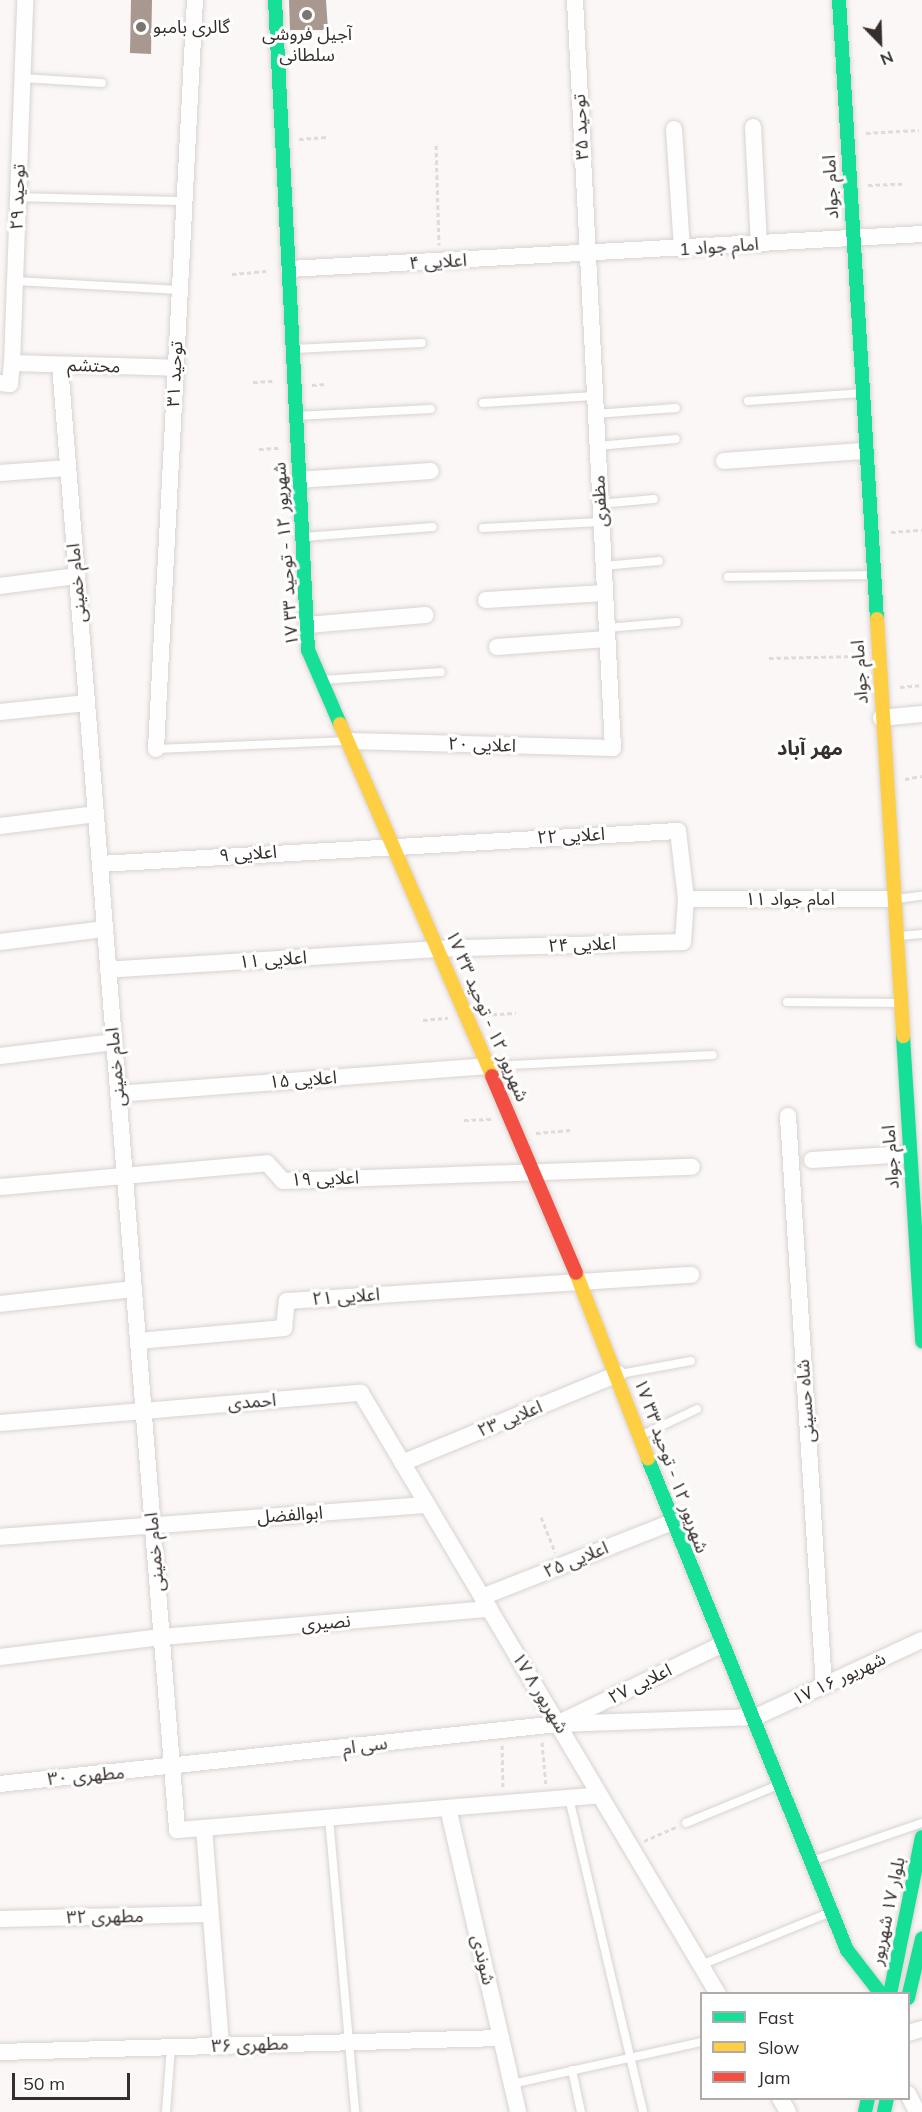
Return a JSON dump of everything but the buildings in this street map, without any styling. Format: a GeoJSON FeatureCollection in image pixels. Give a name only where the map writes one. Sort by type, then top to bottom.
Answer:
{"type":"FeatureCollection","features":[{"type":"Feature","properties":{"kind":"street","name":"توحید ۲۹"},"geometry":{"type":"LineString","coordinates":[[0,383],[10,384],[12,363],[25,0]]}},
{"type":"Feature","properties":{"kind":"street","name":"توحید ۳۱"},"geometry":{"type":"LineString","coordinates":[[156,749],[195,0]]}},
{"type":"Feature","properties":{"kind":"street","name":"۱۷ شهریور ۱۲ - توحید ۳۳"},"geometry":{"type":"LineString","coordinates":[[275,0],[308,650],[396,844],[438,949],[580,1282],[618,1374],[670,1523],[721,1645],[756,1717],[778,1785],[831,1912],[862,1976],[879,1992]]}},
{"type":"Feature","properties":{"kind":"street","name":"توحید ۳۵"},"geometry":{"type":"LineString","coordinates":[[575,0],[586,254]]}},
{"type":"Feature","properties":{"kind":"street","name":"امام جواد"},"geometry":{"type":"LineString","coordinates":[[839,0],[877,656],[922,1341]]}},
{"type":"Feature","properties":{"kind":"street"},"geometry":{"type":"LineString","coordinates":[[753,127],[759,244]]}},
{"type":"Feature","properties":{"kind":"street"},"geometry":{"type":"LineString","coordinates":[[674,129],[682,250]]}},
{"type":"Feature","properties":{"kind":"street","name":"امام جواد 1"},"geometry":{"type":"LineString","coordinates":[[586,254],[922,234]]}},
{"type":"Feature","properties":{"kind":"street","name":"اعلایی ۴"},"geometry":{"type":"LineString","coordinates":[[289,269],[586,254]]}},
{"type":"Feature","properties":{"kind":"street","name":"مظفری"},"geometry":{"type":"LineString","coordinates":[[586,254],[613,748]]}},
{"type":"Feature","properties":{"kind":"street","name":"محتشم"},"geometry":{"type":"LineString","coordinates":[[12,363],[176,368]]}},
{"type":"Feature","properties":{"kind":"street","name":"امام خمینی"},"geometry":{"type":"LineString","coordinates":[[60,365],[177,1830],[204,1828]]}},
{"type":"Feature","properties":{"kind":"street"},"geometry":{"type":"LineString","coordinates":[[724,461],[865,451]]}},
{"type":"Feature","properties":{"kind":"street"},"geometry":{"type":"LineString","coordinates":[[0,473],[68,468]]}},
{"type":"Feature","properties":{"kind":"street"},"geometry":{"type":"LineString","coordinates":[[298,480],[431,471]]}},
{"type":"Feature","properties":{"kind":"street"},"geometry":{"type":"LineString","coordinates":[[0,586],[76,576]]}},
{"type":"Feature","properties":{"kind":"street"},"geometry":{"type":"LineString","coordinates":[[486,600],[605,593]]}},
{"type":"Feature","properties":{"kind":"street"},"geometry":{"type":"LineString","coordinates":[[307,625],[426,615]]}},
{"type":"Feature","properties":{"kind":"street"},"geometry":{"type":"LineString","coordinates":[[497,647],[607,633]]}},
{"type":"Feature","properties":{"kind":"street"},"geometry":{"type":"LineString","coordinates":[[0,712],[87,702]]}},
{"type":"Feature","properties":{"kind":"street"},"geometry":{"type":"LineString","coordinates":[[881,718],[922,714]]}},
{"type":"Feature","properties":{"kind":"street","name":"اعلایی ۲۰"},"geometry":{"type":"LineString","coordinates":[[350,741],[613,748]]}},
{"type":"Feature","properties":{"kind":"street"},"geometry":{"type":"LineString","coordinates":[[0,826],[96,814]]}},
{"type":"Feature","properties":{"kind":"street","name":"اعلایی ۲۲"},"geometry":{"type":"LineString","coordinates":[[396,844],[678,831],[686,899]]}},
{"type":"Feature","properties":{"kind":"street","name":"اعلایی ۹"},"geometry":{"type":"LineString","coordinates":[[100,864],[396,844]]}},
{"type":"Feature","properties":{"kind":"street","name":"امام جواد ۱۱"},"geometry":{"type":"LineString","coordinates":[[686,899],[894,899]]}},
{"type":"Feature","properties":{"kind":"street","name":"اعلایی ۲۴"},"geometry":{"type":"LineString","coordinates":[[438,949],[683,942],[686,899]]}},
{"type":"Feature","properties":{"kind":"street"},"geometry":{"type":"LineString","coordinates":[[0,942],[105,929]]}},
{"type":"Feature","properties":{"kind":"street","name":"اعلایی ۱۱"},"geometry":{"type":"LineString","coordinates":[[108,970],[438,949]]}},
{"type":"Feature","properties":{"kind":"street"},"geometry":{"type":"LineString","coordinates":[[0,1056],[114,1042]]}},
{"type":"Feature","properties":{"kind":"street","name":"اعلایی ۱۵"},"geometry":{"type":"LineString","coordinates":[[118,1094],[488,1066]]}},
{"type":"Feature","properties":{"kind":"street","name":"شاه حسینی"},"geometry":{"type":"LineString","coordinates":[[788,1116],[824,1686]]}},
{"type":"Feature","properties":{"kind":"street"},"geometry":{"type":"LineString","coordinates":[[812,1160],[908,1154]]}},
{"type":"Feature","properties":{"kind":"street","name":"اعلایی ۱۹"},"geometry":{"type":"LineString","coordinates":[[124,1175],[267,1163],[283,1181],[533,1171]]}},
{"type":"Feature","properties":{"kind":"street"},"geometry":{"type":"LineString","coordinates":[[533,1171],[692,1167]]}},
{"type":"Feature","properties":{"kind":"street"},"geometry":{"type":"LineString","coordinates":[[0,1187],[124,1175]]}},
{"type":"Feature","properties":{"kind":"street"},"geometry":{"type":"LineString","coordinates":[[580,1282],[691,1275]]}},
{"type":"Feature","properties":{"kind":"street","name":"اعلایی ۲۱"},"geometry":{"type":"LineString","coordinates":[[138,1341],[284,1328],[287,1301],[580,1282]]}},
{"type":"Feature","properties":{"kind":"street"},"geometry":{"type":"LineString","coordinates":[[0,1304],[134,1289]]}},
{"type":"Feature","properties":{"kind":"street","name":"اعلایی ۲۳"},"geometry":{"type":"LineString","coordinates":[[402,1463],[618,1374]]}},
{"type":"Feature","properties":{"kind":"street","name":"احمدی"},"geometry":{"type":"LineString","coordinates":[[0,1423],[361,1393]]}},
{"type":"Feature","properties":{"kind":"street","name":"۱۷ شهریور ۸"},"geometry":{"type":"LineString","coordinates":[[361,1393],[717,1992]]}},
{"type":"Feature","properties":{"kind":"street","name":"ابوالفضل"},"geometry":{"type":"LineString","coordinates":[[0,1537],[427,1504]]}},
{"type":"Feature","properties":{"kind":"street","name":"اعلایی ۲۵"},"geometry":{"type":"LineString","coordinates":[[486,1603],[561,1566],[670,1523]]}},
{"type":"Feature","properties":{"kind":"street","name":"نصیری"},"geometry":{"type":"LineString","coordinates":[[0,1657],[161,1637],[486,1603]]}},
{"type":"Feature","properties":{"kind":"street","name":"۱۷ شهریور ۱۶"},"geometry":{"type":"LineString","coordinates":[[756,1717],[922,1640]]}},
{"type":"Feature","properties":{"kind":"street","name":"اعلایی ۲۷"},"geometry":{"type":"LineString","coordinates":[[558,1724],[721,1645]]}},
{"type":"Feature","properties":{"kind":"street"},"geometry":{"type":"LineString","coordinates":[[558,1724],[756,1717]]}},
{"type":"Feature","properties":{"kind":"street","name":"سی ام"},"geometry":{"type":"LineString","coordinates":[[172,1769],[558,1724]]}},
{"type":"Feature","properties":{"kind":"street","name":"مطهری ۳۰"},"geometry":{"type":"LineString","coordinates":[[0,1784],[172,1769]]}},
{"type":"Feature","properties":{"kind":"street"},"geometry":{"type":"LineString","coordinates":[[221,2046],[204,1828],[599,1795]]}},
{"type":"Feature","properties":{"kind":"street","name":"شوندی"},"geometry":{"type":"LineString","coordinates":[[447,1808],[518,2112]]}},
{"type":"Feature","properties":{"kind":"street","name":"بلوار ۱۷ شهریور"},"geometry":{"type":"LineString","coordinates":[[890,1992],[922,1837]]}},
{"type":"Feature","properties":{"kind":"street","name":"مطهری ۳۲"},"geometry":{"type":"LineString","coordinates":[[0,1919],[210,1914]]}},
{"type":"Feature","properties":{"kind":"street"},"geometry":{"type":"LineString","coordinates":[[910,1993],[922,1939]]}},
{"type":"Feature","properties":{"kind":"street","name":"مطهری ۳۶"},"geometry":{"type":"LineString","coordinates":[[0,2052],[501,2038]]}},
{"type":"Feature","properties":{"kind":"street"},"geometry":{"type":"LineString","coordinates":[[910,2096],[917,2112]]}},
{"type":"Feature","properties":{"kind":"lane"},"geometry":{"type":"LineString","coordinates":[[22,78],[102,83]]}},
{"type":"Feature","properties":{"kind":"lane"},"geometry":{"type":"LineString","coordinates":[[18,197],[185,201]]}},
{"type":"Feature","properties":{"kind":"lane"},"geometry":{"type":"LineString","coordinates":[[15,281],[180,290]]}},
{"type":"Feature","properties":{"kind":"lane"},"geometry":{"type":"LineString","coordinates":[[293,349],[422,343]]}},
{"type":"Feature","properties":{"kind":"lane"},"geometry":{"type":"LineString","coordinates":[[748,401],[861,393]]}},
{"type":"Feature","properties":{"kind":"lane"},"geometry":{"type":"LineString","coordinates":[[483,403],[594,396]]}},
{"type":"Feature","properties":{"kind":"lane"},"geometry":{"type":"LineString","coordinates":[[595,414],[676,408]]}},
{"type":"Feature","properties":{"kind":"lane"},"geometry":{"type":"LineString","coordinates":[[296,416],[430,409]]}},
{"type":"Feature","properties":{"kind":"lane"},"geometry":{"type":"LineString","coordinates":[[597,446],[676,439]]}},
{"type":"Feature","properties":{"kind":"lane"},"geometry":{"type":"LineString","coordinates":[[600,504],[654,499]]}},
{"type":"Feature","properties":{"kind":"lane"},"geometry":{"type":"LineString","coordinates":[[483,528],[601,522]]}},
{"type":"Feature","properties":{"kind":"lane"},"geometry":{"type":"LineString","coordinates":[[301,537],[433,527]]}},
{"type":"Feature","properties":{"kind":"lane"},"geometry":{"type":"LineString","coordinates":[[603,566],[659,561]]}},
{"type":"Feature","properties":{"kind":"lane"},"geometry":{"type":"LineString","coordinates":[[728,577],[872,575]]}},
{"type":"Feature","properties":{"kind":"lane"},"geometry":{"type":"LineString","coordinates":[[607,633],[677,622]]}},
{"type":"Feature","properties":{"kind":"lane"},"geometry":{"type":"LineString","coordinates":[[322,680],[441,672]]}},
{"type":"Feature","properties":{"kind":"lane"},"geometry":{"type":"LineString","coordinates":[[156,749],[350,741]]}},
{"type":"Feature","properties":{"kind":"lane"},"geometry":{"type":"LineString","coordinates":[[894,899],[922,896]]}},
{"type":"Feature","properties":{"kind":"lane"},"geometry":{"type":"LineString","coordinates":[[896,937],[922,934]]}},
{"type":"Feature","properties":{"kind":"lane"},"geometry":{"type":"LineString","coordinates":[[787,1002],[899,1003]]}},
{"type":"Feature","properties":{"kind":"lane"},"geometry":{"type":"LineString","coordinates":[[488,1066],[713,1055]]}},
{"type":"Feature","properties":{"kind":"lane"},"geometry":{"type":"LineString","coordinates":[[618,1374],[691,1361]]}},
{"type":"Feature","properties":{"kind":"lane"},"geometry":{"type":"LineString","coordinates":[[639,1436],[697,1409]]}},
{"type":"Feature","properties":{"kind":"lane"},"geometry":{"type":"LineString","coordinates":[[686,1823],[778,1785]]}},
{"type":"Feature","properties":{"kind":"lane"},"geometry":{"type":"LineString","coordinates":[[569,1798],[643,2112]]}},
{"type":"Feature","properties":{"kind":"lane"},"geometry":{"type":"LineString","coordinates":[[329,1818],[347,2042],[355,2112]]}},
{"type":"Feature","properties":{"kind":"lane"},"geometry":{"type":"LineString","coordinates":[[810,1862],[922,1823]]}},
{"type":"Feature","properties":{"kind":"lane"},"geometry":{"type":"LineString","coordinates":[[701,1965],[831,1912]]}},
{"type":"Feature","properties":{"kind":"lane"},"geometry":{"type":"LineString","coordinates":[[512,2084],[700,2042]]}},
{"type":"Feature","properties":{"kind":"lane"},"geometry":{"type":"LineString","coordinates":[[166,2112],[171,2047]]}},
{"type":"Feature","properties":{"kind":"lane"},"geometry":{"type":"LineString","coordinates":[[572,2070],[581,2112]]}},
{"type":"Feature","properties":{"kind":"path"},"geometry":{"type":"LineString","coordinates":[[846,135],[919,130]]}},
{"type":"Feature","properties":{"kind":"path"},"geometry":{"type":"LineString","coordinates":[[282,140],[327,137]]}},
{"type":"Feature","properties":{"kind":"path"},"geometry":{"type":"LineString","coordinates":[[436,145],[439,262]]}},
{"type":"Feature","properties":{"kind":"path"},"geometry":{"type":"LineString","coordinates":[[849,185],[902,184]]}},
{"type":"Feature","properties":{"kind":"path"},"geometry":{"type":"LineString","coordinates":[[232,274],[289,269]]}},
{"type":"Feature","properties":{"kind":"path"},"geometry":{"type":"LineString","coordinates":[[870,534],[922,531]]}},
{"type":"Feature","properties":{"kind":"path"},"geometry":{"type":"LineString","coordinates":[[769,657],[877,656]]}},
{"type":"Feature","properties":{"kind":"path"},"geometry":{"type":"LineString","coordinates":[[467,1017],[516,1013]]}},
{"type":"Feature","properties":{"kind":"path"},"geometry":{"type":"LineString","coordinates":[[464,1120],[511,1118]]}},
{"type":"Feature","properties":{"kind":"path"},"geometry":{"type":"LineString","coordinates":[[518,1134],[571,1130]]}},
{"type":"Feature","properties":{"kind":"path"},"geometry":{"type":"LineString","coordinates":[[541,1517],[561,1566]]}},
{"type":"Feature","properties":{"kind":"path"},"geometry":{"type":"LineString","coordinates":[[541,1726],[547,1800]]}},
{"type":"Feature","properties":{"kind":"path"},"geometry":{"type":"LineString","coordinates":[[502,1730],[504,1803]]}},
{"type":"Feature","properties":{"kind":"path"},"geometry":{"type":"LineString","coordinates":[[630,1846],[686,1823]]}},
{"type":"Feature","properties":{"kind":"traffic: fast"},"geometry":{"type":"LineString","coordinates":[[275,0],[308,650],[340,724]]}},
{"type":"Feature","properties":{"kind":"traffic: fast"},"geometry":{"type":"LineString","coordinates":[[839,0],[877,619]]}},
{"type":"Feature","properties":{"kind":"traffic: fast"},"geometry":{"type":"LineString","coordinates":[[903,1036],[922,1341]]}},
{"type":"Feature","properties":{"kind":"traffic: fast"},"geometry":{"type":"LineString","coordinates":[[648,1459],[847,1950],[879,1992]]}},
{"type":"Feature","properties":{"kind":"traffic: fast"},"geometry":{"type":"LineString","coordinates":[[890,1992],[922,1837]]}},
{"type":"Feature","properties":{"kind":"traffic: fast"},"geometry":{"type":"LineString","coordinates":[[909,1992],[922,1939]]}},
{"type":"Feature","properties":{"kind":"traffic: fast"},"geometry":{"type":"LineString","coordinates":[[865,2112],[868,2100]]}},
{"type":"Feature","properties":{"kind":"traffic: fast"},"geometry":{"type":"LineString","coordinates":[[884,2112],[887,2100]]}},
{"type":"Feature","properties":{"kind":"traffic: slow"},"geometry":{"type":"LineString","coordinates":[[877,619],[903,1036]]}},
{"type":"Feature","properties":{"kind":"traffic: slow"},"geometry":{"type":"LineString","coordinates":[[340,724],[492,1076]]}},
{"type":"Feature","properties":{"kind":"traffic: slow"},"geometry":{"type":"LineString","coordinates":[[576,1273],[648,1459]]}},
{"type":"Feature","properties":{"kind":"traffic: jam"},"geometry":{"type":"LineString","coordinates":[[492,1076],[576,1273]]}},
{"type":"Feature","properties":{"kind":"place","name":"آجیل فروشی سلطانی"},"geometry":{"type":"Point","coordinates":[307,15]}},
{"type":"Feature","properties":{"kind":"place","name":"گالری بامبو"},"geometry":{"type":"Point","coordinates":[141,27]}},
{"type":"Feature","properties":{"kind":"district","name":"مهر آباد"},"geometry":{"type":"Point","coordinates":[810,747]}}]}
